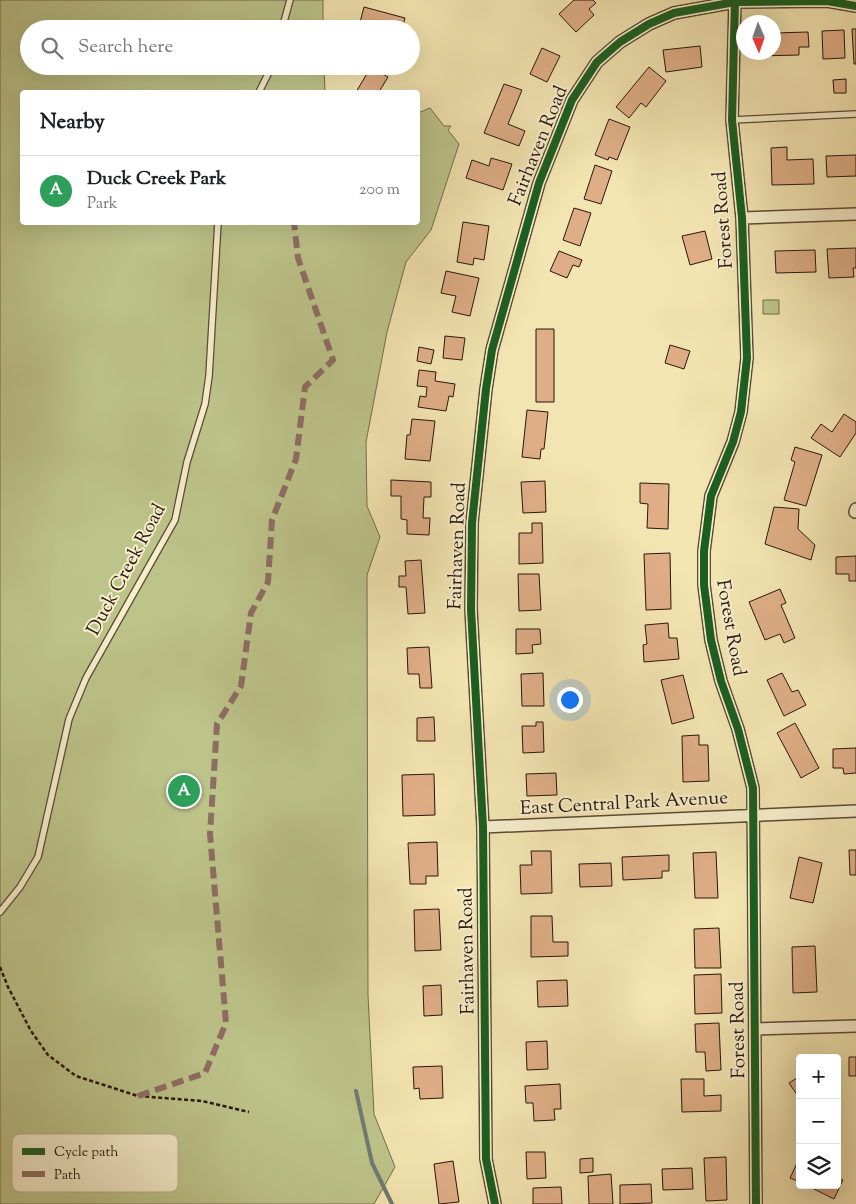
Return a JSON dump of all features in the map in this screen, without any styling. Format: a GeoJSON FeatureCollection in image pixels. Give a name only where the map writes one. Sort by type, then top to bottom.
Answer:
{"type":"FeatureCollection","features":[{"type":"Feature","properties":{"kind":"street","name":"Fairhaven Road"},"geometry":{"type":"LineString","coordinates":[[495,1204],[486,1159],[483,827],[471,609],[472,523],[492,350],[539,183],[572,100],[597,62],[620,42],[649,24],[674,14],[735,1],[829,1],[856,6]]}},
{"type":"Feature","properties":{"kind":"street","name":"Forest Road"},"geometry":{"type":"LineString","coordinates":[[735,1],[732,120],[742,218],[747,324],[744,389],[741,412],[733,442],[711,496],[704,551],[704,585],[711,640],[721,681],[738,729],[751,779],[754,815],[756,1204]]}},
{"type":"Feature","properties":{"kind":"street"},"geometry":{"type":"LineString","coordinates":[[742,218],[856,214]]}},
{"type":"Feature","properties":{"kind":"street","name":"East Central Park Avenue"},"geometry":{"type":"LineString","coordinates":[[483,827],[856,811]]}},
{"type":"Feature","properties":{"kind":"street"},"geometry":{"type":"LineString","coordinates":[[756,1029],[856,1026]]}},
{"type":"Feature","properties":{"kind":"lane"},"geometry":{"type":"LineString","coordinates":[[284,20],[290,0]]}},
{"type":"Feature","properties":{"kind":"lane"},"geometry":{"type":"LineString","coordinates":[[260,90],[268,75]]}},
{"type":"Feature","properties":{"kind":"lane"},"geometry":{"type":"LineString","coordinates":[[732,120],[856,114]]}},
{"type":"Feature","properties":{"kind":"lane","name":"Duck Creek Road"},"geometry":{"type":"LineString","coordinates":[[0,912],[20,887],[38,857],[69,720],[86,678],[175,520],[188,462],[205,404],[208,385],[214,316],[218,225]]}},
{"type":"Feature","properties":{"kind":"path"},"geometry":{"type":"LineString","coordinates":[[0,967],[8,987],[31,1031],[48,1055],[76,1076],[138,1096],[202,1101],[249,1112]]}},
{"type":"Feature","properties":{"kind":"green space"},"geometry":{"type":"Polygon","coordinates":[[[0,0],[323,0],[323,20],[20,20],[20,75],[324,75],[325,90],[20,90],[20,225],[420,225],[420,112],[430,108],[444,126],[451,126],[448,130],[459,144],[431,230],[406,262],[387,332],[366,442],[367,506],[380,537],[367,575],[368,995],[374,1114],[395,1167],[374,1204],[0,1204],[0,0]]]}},
{"type":"Feature","properties":{"kind":"green space"},"geometry":{"type":"Polygon","coordinates":[[[763,300],[779,300],[779,314],[763,314],[763,300]]]}},
{"type":"Feature","properties":{"kind":"building"},"geometry":{"type":"Polygon","coordinates":[[[574,0],[593,0],[596,3],[589,9],[594,15],[576,32],[559,14],[574,0]]]}},
{"type":"Feature","properties":{"kind":"building"},"geometry":{"type":"Polygon","coordinates":[[[364,7],[405,18],[404,20],[361,20],[364,7]]]}},
{"type":"Feature","properties":{"kind":"building"},"geometry":{"type":"Polygon","coordinates":[[[852,29],[856,29],[856,64],[854,64],[852,29]]]}},
{"type":"Feature","properties":{"kind":"building"},"geometry":{"type":"Polygon","coordinates":[[[844,30],[845,58],[823,59],[822,31],[844,30]]]}},
{"type":"Feature","properties":{"kind":"building"},"geometry":{"type":"Polygon","coordinates":[[[808,32],[809,47],[799,47],[799,55],[781,55],[781,33],[808,32]]]}},
{"type":"Feature","properties":{"kind":"building"},"geometry":{"type":"Polygon","coordinates":[[[700,46],[702,67],[666,72],[663,50],[700,46]]]}},
{"type":"Feature","properties":{"kind":"building"},"geometry":{"type":"Polygon","coordinates":[[[542,48],[560,56],[547,82],[530,74],[542,48]]]}},
{"type":"Feature","properties":{"kind":"building"},"geometry":{"type":"Polygon","coordinates":[[[649,67],[666,81],[646,107],[641,103],[629,118],[616,107],[649,67]]]}},
{"type":"Feature","properties":{"kind":"building"},"geometry":{"type":"Polygon","coordinates":[[[366,75],[385,75],[388,77],[380,90],[357,90],[366,75]]]}},
{"type":"Feature","properties":{"kind":"building"},"geometry":{"type":"Polygon","coordinates":[[[846,79],[846,93],[834,93],[833,80],[846,79]]]}},
{"type":"Feature","properties":{"kind":"building"},"geometry":{"type":"Polygon","coordinates":[[[504,84],[522,90],[508,124],[525,131],[519,146],[484,133],[504,84]]]}},
{"type":"Feature","properties":{"kind":"building"},"geometry":{"type":"Polygon","coordinates":[[[609,119],[630,127],[617,160],[609,157],[608,160],[595,155],[609,119]]]}},
{"type":"Feature","properties":{"kind":"building"},"geometry":{"type":"Polygon","coordinates":[[[787,147],[787,160],[813,159],[814,184],[772,185],[771,148],[787,147]]]}},
{"type":"Feature","properties":{"kind":"building"},"geometry":{"type":"Polygon","coordinates":[[[856,155],[856,176],[827,177],[826,156],[856,155]]]}},
{"type":"Feature","properties":{"kind":"building"},"geometry":{"type":"Polygon","coordinates":[[[491,158],[512,164],[503,190],[466,178],[472,160],[489,166],[491,158]]]}},
{"type":"Feature","properties":{"kind":"building"},"geometry":{"type":"Polygon","coordinates":[[[595,165],[612,171],[601,204],[584,199],[595,165]]]}},
{"type":"Feature","properties":{"kind":"building"},"geometry":{"type":"Polygon","coordinates":[[[574,208],[591,213],[580,246],[563,240],[574,208]]]}},
{"type":"Feature","properties":{"kind":"building"},"geometry":{"type":"Polygon","coordinates":[[[463,222],[489,226],[484,260],[474,258],[473,265],[457,262],[463,222]]]}},
{"type":"Feature","properties":{"kind":"building"},"geometry":{"type":"Polygon","coordinates":[[[705,231],[712,259],[690,265],[682,236],[705,231]]]}},
{"type":"Feature","properties":{"kind":"building"},"geometry":{"type":"Polygon","coordinates":[[[856,248],[856,268],[853,268],[854,277],[829,278],[827,249],[856,248]]]}},
{"type":"Feature","properties":{"kind":"building"},"geometry":{"type":"Polygon","coordinates":[[[815,250],[816,272],[776,273],[775,251],[815,250]]]}},
{"type":"Feature","properties":{"kind":"building"},"geometry":{"type":"Polygon","coordinates":[[[559,251],[582,260],[579,267],[573,265],[567,278],[550,271],[559,251]]]}},
{"type":"Feature","properties":{"kind":"building"},"geometry":{"type":"Polygon","coordinates":[[[446,271],[479,278],[470,316],[452,312],[456,296],[441,293],[446,271]]]}},
{"type":"Feature","properties":{"kind":"building"},"geometry":{"type":"Polygon","coordinates":[[[536,329],[554,329],[554,402],[536,402],[536,329]]]}},
{"type":"Feature","properties":{"kind":"building"},"geometry":{"type":"Polygon","coordinates":[[[445,336],[465,338],[462,360],[443,358],[445,336]]]}},
{"type":"Feature","properties":{"kind":"building"},"geometry":{"type":"Polygon","coordinates":[[[670,345],[690,351],[684,369],[665,363],[670,345]]]}},
{"type":"Feature","properties":{"kind":"building"},"geometry":{"type":"Polygon","coordinates":[[[419,347],[434,350],[431,364],[417,361],[419,347]]]}},
{"type":"Feature","properties":{"kind":"building"},"geometry":{"type":"Polygon","coordinates":[[[419,370],[436,372],[435,381],[455,384],[453,397],[449,396],[446,411],[418,407],[420,396],[426,397],[427,387],[417,386],[419,370]]]}},
{"type":"Feature","properties":{"kind":"building"},"geometry":{"type":"Polygon","coordinates":[[[527,410],[548,412],[544,449],[541,449],[540,459],[522,457],[527,410]]]}},
{"type":"Feature","properties":{"kind":"building"},"geometry":{"type":"Polygon","coordinates":[[[844,414],[856,422],[856,433],[840,457],[811,438],[821,424],[832,432],[844,414]]]}},
{"type":"Feature","properties":{"kind":"building"},"geometry":{"type":"Polygon","coordinates":[[[412,419],[435,421],[430,461],[405,459],[407,435],[410,435],[412,419]]]}},
{"type":"Feature","properties":{"kind":"building"},"geometry":{"type":"Polygon","coordinates":[[[795,447],[822,455],[806,506],[784,500],[795,462],[791,460],[795,447]]]}},
{"type":"Feature","properties":{"kind":"building"},"geometry":{"type":"Polygon","coordinates":[[[391,480],[431,482],[431,497],[424,497],[423,518],[430,518],[429,535],[407,534],[407,520],[401,519],[401,496],[391,496],[391,480]]]}},
{"type":"Feature","properties":{"kind":"building"},"geometry":{"type":"Polygon","coordinates":[[[545,481],[546,512],[523,513],[521,482],[545,481]]]}},
{"type":"Feature","properties":{"kind":"building"},"geometry":{"type":"Polygon","coordinates":[[[640,483],[669,484],[668,529],[647,528],[648,504],[640,503],[640,483]]]}},
{"type":"Feature","properties":{"kind":"building"},"geometry":{"type":"Polygon","coordinates":[[[774,507],[799,509],[798,529],[815,545],[811,560],[765,544],[774,507]]]}},
{"type":"Feature","properties":{"kind":"building"},"geometry":{"type":"Polygon","coordinates":[[[532,523],[542,523],[543,563],[519,564],[519,533],[532,533],[532,523]]]}},
{"type":"Feature","properties":{"kind":"building"},"geometry":{"type":"Polygon","coordinates":[[[670,553],[671,609],[646,610],[644,554],[670,553]]]}},
{"type":"Feature","properties":{"kind":"building"},"geometry":{"type":"Polygon","coordinates":[[[856,556],[856,581],[849,581],[849,574],[836,574],[836,557],[856,556]]]}},
{"type":"Feature","properties":{"kind":"building"},"geometry":{"type":"Polygon","coordinates":[[[421,560],[425,613],[408,614],[406,587],[399,587],[399,576],[406,576],[405,561],[421,560]]]}},
{"type":"Feature","properties":{"kind":"building"},"geometry":{"type":"Polygon","coordinates":[[[518,574],[539,574],[541,610],[519,611],[518,574]]]}},
{"type":"Feature","properties":{"kind":"building"},"geometry":{"type":"Polygon","coordinates":[[[780,589],[786,603],[781,605],[795,638],[784,643],[780,634],[765,640],[749,602],[780,589]]]}},
{"type":"Feature","properties":{"kind":"building"},"geometry":{"type":"Polygon","coordinates":[[[668,623],[669,638],[677,638],[679,659],[644,662],[643,645],[647,644],[645,625],[668,623]]]}},
{"type":"Feature","properties":{"kind":"building"},"geometry":{"type":"Polygon","coordinates":[[[516,629],[540,629],[541,644],[532,645],[533,653],[516,654],[516,629]]]}},
{"type":"Feature","properties":{"kind":"building"},"geometry":{"type":"Polygon","coordinates":[[[429,647],[432,688],[420,688],[419,674],[408,674],[407,648],[429,647]]]}},
{"type":"Feature","properties":{"kind":"building"},"geometry":{"type":"Polygon","coordinates":[[[543,673],[544,706],[522,706],[521,674],[543,673]]]}},
{"type":"Feature","properties":{"kind":"building"},"geometry":{"type":"Polygon","coordinates":[[[782,673],[792,692],[798,690],[806,705],[784,716],[767,680],[782,673]]]}},
{"type":"Feature","properties":{"kind":"building"},"geometry":{"type":"Polygon","coordinates":[[[683,675],[694,718],[672,724],[661,680],[683,675]]]}},
{"type":"Feature","properties":{"kind":"building"},"geometry":{"type":"Polygon","coordinates":[[[434,717],[435,741],[417,741],[417,718],[434,717]]]}},
{"type":"Feature","properties":{"kind":"building"},"geometry":{"type":"Polygon","coordinates":[[[536,722],[543,722],[544,752],[523,753],[522,726],[536,726],[536,722]]]}},
{"type":"Feature","properties":{"kind":"building"},"geometry":{"type":"Polygon","coordinates":[[[795,723],[819,768],[801,778],[777,733],[795,723]]]}},
{"type":"Feature","properties":{"kind":"building"},"geometry":{"type":"Polygon","coordinates":[[[699,735],[699,745],[708,745],[709,781],[683,782],[682,736],[699,735]]]}},
{"type":"Feature","properties":{"kind":"building"},"geometry":{"type":"Polygon","coordinates":[[[856,748],[856,773],[844,774],[843,768],[833,768],[833,749],[856,748]]]}},
{"type":"Feature","properties":{"kind":"building"},"geometry":{"type":"Polygon","coordinates":[[[556,773],[557,795],[527,796],[526,774],[556,773]]]}},
{"type":"Feature","properties":{"kind":"building"},"geometry":{"type":"Polygon","coordinates":[[[434,774],[435,815],[403,816],[402,775],[434,774]]]}},
{"type":"Feature","properties":{"kind":"building"},"geometry":{"type":"Polygon","coordinates":[[[437,842],[438,876],[426,876],[426,884],[410,884],[408,843],[437,842]]]}},
{"type":"Feature","properties":{"kind":"building"},"geometry":{"type":"Polygon","coordinates":[[[849,850],[856,850],[856,875],[850,875],[849,850]]]}},
{"type":"Feature","properties":{"kind":"building"},"geometry":{"type":"Polygon","coordinates":[[[531,851],[551,851],[552,893],[521,894],[520,865],[532,865],[531,851]]]}},
{"type":"Feature","properties":{"kind":"building"},"geometry":{"type":"Polygon","coordinates":[[[716,852],[718,898],[695,898],[693,853],[716,852]]]}},
{"type":"Feature","properties":{"kind":"building"},"geometry":{"type":"Polygon","coordinates":[[[669,855],[669,871],[662,871],[662,878],[623,880],[622,857],[669,855]]]}},
{"type":"Feature","properties":{"kind":"building"},"geometry":{"type":"Polygon","coordinates":[[[799,857],[822,863],[813,903],[790,898],[799,857]]]}},
{"type":"Feature","properties":{"kind":"building"},"geometry":{"type":"Polygon","coordinates":[[[611,863],[612,886],[580,887],[579,864],[611,863]]]}},
{"type":"Feature","properties":{"kind":"building"},"geometry":{"type":"Polygon","coordinates":[[[439,909],[441,950],[415,951],[414,910],[439,909]]]}},
{"type":"Feature","properties":{"kind":"building"},"geometry":{"type":"Polygon","coordinates":[[[531,916],[552,916],[553,942],[568,942],[568,956],[531,957],[531,916]]]}},
{"type":"Feature","properties":{"kind":"building"},"geometry":{"type":"Polygon","coordinates":[[[719,928],[721,968],[695,968],[694,929],[719,928]]]}},
{"type":"Feature","properties":{"kind":"building"},"geometry":{"type":"Polygon","coordinates":[[[815,946],[817,992],[793,993],[792,947],[815,946]]]}},
{"type":"Feature","properties":{"kind":"building"},"geometry":{"type":"Polygon","coordinates":[[[721,974],[722,1013],[695,1014],[694,975],[721,974]]]}},
{"type":"Feature","properties":{"kind":"building"},"geometry":{"type":"Polygon","coordinates":[[[567,980],[568,1006],[538,1007],[537,981],[567,980]]]}},
{"type":"Feature","properties":{"kind":"building"},"geometry":{"type":"Polygon","coordinates":[[[441,985],[442,1015],[424,1016],[423,986],[441,985]]]}},
{"type":"Feature","properties":{"kind":"building"},"geometry":{"type":"Polygon","coordinates":[[[719,1023],[721,1070],[706,1071],[705,1052],[696,1052],[695,1024],[719,1023]]]}},
{"type":"Feature","properties":{"kind":"building"},"geometry":{"type":"Polygon","coordinates":[[[547,1041],[548,1069],[527,1070],[526,1042],[547,1041]]]}},
{"type":"Feature","properties":{"kind":"building"},"geometry":{"type":"Polygon","coordinates":[[[849,1057],[856,1057],[856,1076],[849,1076],[849,1057]]]}},
{"type":"Feature","properties":{"kind":"building"},"geometry":{"type":"Polygon","coordinates":[[[442,1066],[443,1098],[420,1099],[419,1088],[414,1089],[413,1067],[442,1066]]]}},
{"type":"Feature","properties":{"kind":"building"},"geometry":{"type":"Polygon","coordinates":[[[681,1079],[704,1079],[704,1096],[721,1095],[721,1111],[682,1112],[681,1079]]]}},
{"type":"Feature","properties":{"kind":"building"},"geometry":{"type":"Polygon","coordinates":[[[796,1079],[796,1093],[789,1083],[796,1079]]]}},
{"type":"Feature","properties":{"kind":"building"},"geometry":{"type":"Polygon","coordinates":[[[560,1084],[561,1109],[554,1109],[555,1120],[534,1121],[533,1103],[526,1103],[525,1086],[560,1084]]]}},
{"type":"Feature","properties":{"kind":"building"},"geometry":{"type":"Polygon","coordinates":[[[526,1152],[545,1152],[546,1178],[527,1179],[526,1152]]]}},
{"type":"Feature","properties":{"kind":"building"},"geometry":{"type":"Polygon","coordinates":[[[726,1157],[727,1200],[706,1201],[704,1158],[726,1157]]]}},
{"type":"Feature","properties":{"kind":"building"},"geometry":{"type":"Polygon","coordinates":[[[593,1158],[593,1172],[580,1173],[580,1159],[593,1158]]]}},
{"type":"Feature","properties":{"kind":"building"},"geometry":{"type":"Polygon","coordinates":[[[453,1161],[459,1202],[439,1204],[434,1164],[453,1161]]]}},
{"type":"Feature","properties":{"kind":"building"},"geometry":{"type":"Polygon","coordinates":[[[796,1165],[796,1180],[790,1178],[796,1165]]]}},
{"type":"Feature","properties":{"kind":"building"},"geometry":{"type":"Polygon","coordinates":[[[692,1168],[693,1189],[663,1190],[662,1169],[692,1168]]]}},
{"type":"Feature","properties":{"kind":"building"},"geometry":{"type":"Polygon","coordinates":[[[611,1174],[613,1204],[589,1204],[588,1176],[611,1174]]]}},
{"type":"Feature","properties":{"kind":"building"},"geometry":{"type":"Polygon","coordinates":[[[651,1184],[652,1203],[620,1204],[620,1185],[651,1184]]]}},
{"type":"Feature","properties":{"kind":"building"},"geometry":{"type":"Polygon","coordinates":[[[561,1187],[562,1204],[533,1204],[533,1188],[561,1187]]]}},
{"type":"Feature","properties":{"kind":"building"},"geometry":{"type":"Polygon","coordinates":[[[814,1189],[839,1189],[834,1199],[814,1189]]]}},
{"type":"Feature","properties":{"kind":"waterway"},"geometry":{"type":"LineString","coordinates":[[356,1091],[372,1163],[392,1204]]}},
{"type":"Feature","properties":{"kind":"marked path"},"geometry":{"type":"LineString","coordinates":[[138,1096],[205,1073],[226,1023],[210,834],[217,724],[241,686],[251,613],[268,582],[272,520],[296,459],[305,387],[333,360],[298,258],[294,225]]}},
{"type":"Feature","properties":{"kind":"cycle path"},"geometry":{"type":"LineString","coordinates":[[735,0],[732,120],[742,218],[747,358],[741,412],[733,442],[711,496],[704,551],[704,585],[711,640],[721,681],[738,729],[753,788],[756,1204]]}},
{"type":"Feature","properties":{"kind":"cycle path"},"geometry":{"type":"LineString","coordinates":[[495,1204],[486,1159],[483,827],[471,609],[472,523],[492,350],[539,183],[572,100],[597,62],[620,42],[649,24],[674,13],[735,2],[827,1],[856,6]]}},
{"type":"Feature","properties":{"kind":"place","name":"Duck Creek Park"},"geometry":{"type":"Point","coordinates":[184,791]}}]}
